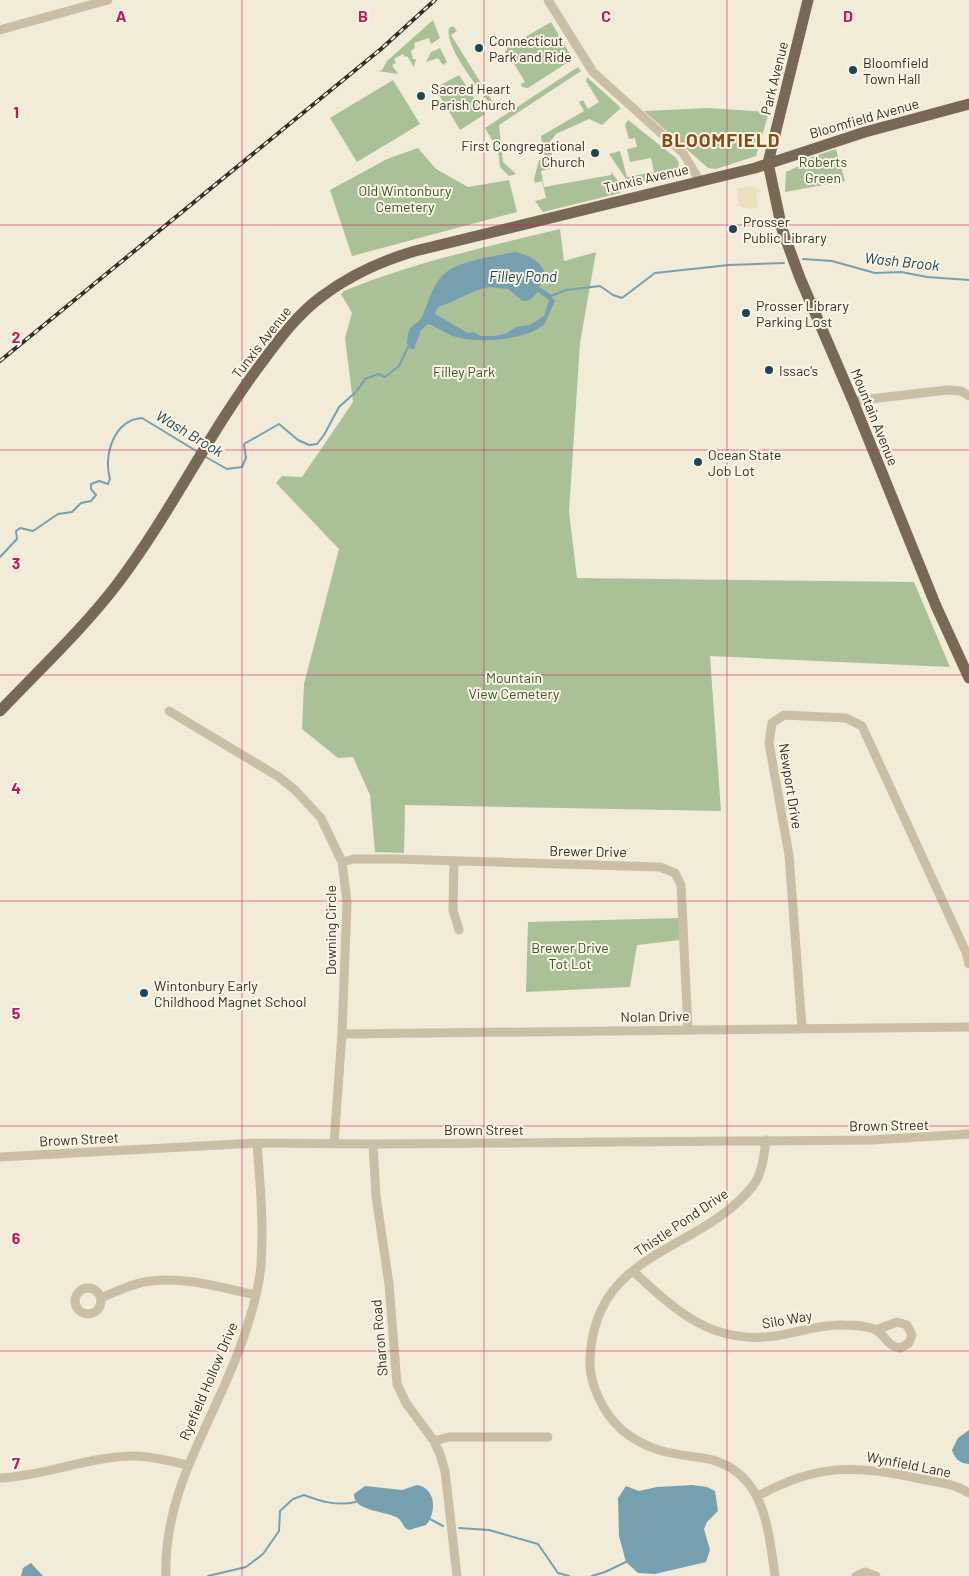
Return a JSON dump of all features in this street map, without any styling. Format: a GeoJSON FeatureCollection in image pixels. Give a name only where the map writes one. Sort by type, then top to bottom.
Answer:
{"type":"FeatureCollection","features":[{"type":"Feature","properties":{"kind":"main road","name":"Park Avenue"},"geometry":{"type":"LineString","coordinates":[[768,163],[808,0]]}},
{"type":"Feature","properties":{"kind":"main road","name":"Bloomfield Avenue"},"geometry":{"type":"LineString","coordinates":[[768,163],[865,132],[969,104]]}},
{"type":"Feature","properties":{"kind":"main road","name":"Tunxis Avenue"},"geometry":{"type":"LineString","coordinates":[[0,711],[90,617],[118,583],[244,387],[298,317],[345,280],[373,265],[415,250],[755,168],[768,163]]}},
{"type":"Feature","properties":{"kind":"main road","name":"Mountain Avenue"},"geometry":{"type":"LineString","coordinates":[[768,163],[785,238],[802,284],[853,401],[936,606],[969,678]]}},
{"type":"Feature","properties":{"kind":"street"},"geometry":{"type":"LineString","coordinates":[[0,30],[108,0]]}},
{"type":"Feature","properties":{"kind":"street"},"geometry":{"type":"LineString","coordinates":[[548,0],[593,72],[683,153],[700,181]]}},
{"type":"Feature","properties":{"kind":"street"},"geometry":{"type":"LineString","coordinates":[[853,401],[913,392],[947,390],[961,391],[969,396]]}},
{"type":"Feature","properties":{"kind":"street","name":"Downing Circle"},"geometry":{"type":"LineString","coordinates":[[169,711],[278,777],[296,791],[321,818],[342,862],[347,902],[342,1034],[334,1143]]}},
{"type":"Feature","properties":{"kind":"street","name":"Newport Drive"},"geometry":{"type":"LineString","coordinates":[[802,1028],[790,855],[769,743],[772,723],[784,715],[846,718],[862,726],[966,952],[969,964]]}},
{"type":"Feature","properties":{"kind":"street","name":"Brewer Drive"},"geometry":{"type":"LineString","coordinates":[[342,862],[354,859],[660,866],[675,874],[681,885],[688,1030]]}},
{"type":"Feature","properties":{"kind":"street"},"geometry":{"type":"LineString","coordinates":[[454,861],[453,910],[459,930]]}},
{"type":"Feature","properties":{"kind":"street","name":"Nolan Drive"},"geometry":{"type":"LineString","coordinates":[[342,1034],[969,1027]]}},
{"type":"Feature","properties":{"kind":"street","name":"Brown Street"},"geometry":{"type":"LineString","coordinates":[[0,1157],[257,1143],[373,1144],[766,1140],[909,1138],[969,1134]]}},
{"type":"Feature","properties":{"kind":"street","name":"Thistle Pond Drive"},"geometry":{"type":"LineString","coordinates":[[766,1140],[759,1175],[754,1185],[745,1195],[714,1219],[648,1259],[633,1271],[605,1302],[596,1319],[592,1337],[590,1365],[592,1382],[608,1415],[637,1441],[656,1451],[705,1459],[728,1466],[746,1481],[758,1496],[766,1516],[775,1576]]}},
{"type":"Feature","properties":{"kind":"street","name":"Ryefield Hollow Drive"},"geometry":{"type":"LineString","coordinates":[[166,1572],[172,1517],[187,1465],[243,1340],[255,1296],[261,1267],[262,1242],[257,1143]]}},
{"type":"Feature","properties":{"kind":"street","name":"Sharon Road"},"geometry":{"type":"LineString","coordinates":[[373,1144],[376,1196],[389,1284],[397,1384],[406,1403],[434,1441],[445,1472],[457,1576]]}},
{"type":"Feature","properties":{"kind":"street","name":"Silo Way"},"geometry":{"type":"LineString","coordinates":[[633,1271],[684,1316],[711,1330],[730,1335],[754,1338],[776,1336],[817,1327],[843,1325],[876,1330]]}},
{"type":"Feature","properties":{"kind":"street"},"geometry":{"type":"LineString","coordinates":[[101,1298],[145,1282],[162,1281],[195,1281],[255,1296]]}},
{"type":"Feature","properties":{"kind":"street"},"geometry":{"type":"LineString","coordinates":[[434,1441],[449,1437],[548,1437]]}},
{"type":"Feature","properties":{"kind":"street"},"geometry":{"type":"LineString","coordinates":[[0,1478],[22,1477],[109,1458],[132,1456],[147,1456],[187,1465]]}},
{"type":"Feature","properties":{"kind":"street","name":"Wynfield Lane"},"geometry":{"type":"LineString","coordinates":[[758,1496],[807,1474],[861,1468],[944,1484],[969,1493]]}},
{"type":"Feature","properties":{"kind":"street"},"geometry":{"type":"LineString","coordinates":[[856,1576],[865,1572],[876,1576]]}},
{"type":"Feature","properties":{"kind":"green space"},"geometry":{"type":"Polygon","coordinates":[[[433,20],[440,38],[431,44],[429,38],[414,43],[415,48],[411,51],[413,59],[416,59],[414,67],[407,56],[405,57],[403,54],[394,59],[396,63],[392,65],[398,74],[378,71],[382,70],[387,61],[433,20]]]}},
{"type":"Feature","properties":{"kind":"green space"},"geometry":{"type":"Polygon","coordinates":[[[551,22],[573,59],[528,88],[522,87],[521,84],[525,82],[510,57],[505,58],[505,52],[508,47],[551,22]]]}},
{"type":"Feature","properties":{"kind":"green space"},"geometry":{"type":"Polygon","coordinates":[[[453,26],[457,31],[451,35],[494,104],[499,101],[500,106],[490,104],[457,56],[449,36],[449,28],[453,26]]]}},
{"type":"Feature","properties":{"kind":"green space"},"geometry":{"type":"Polygon","coordinates":[[[440,48],[447,62],[443,65],[438,58],[426,62],[431,52],[440,48]]]}},
{"type":"Feature","properties":{"kind":"green space"},"geometry":{"type":"Polygon","coordinates":[[[578,67],[581,71],[499,125],[503,162],[516,174],[509,176],[500,167],[498,150],[485,128],[578,67]]]}},
{"type":"Feature","properties":{"kind":"green space"},"geometry":{"type":"Polygon","coordinates":[[[459,75],[485,114],[460,130],[435,88],[459,75]]]}},
{"type":"Feature","properties":{"kind":"green space"},"geometry":{"type":"Polygon","coordinates":[[[587,77],[621,108],[602,125],[589,119],[556,134],[549,143],[555,167],[541,171],[544,187],[611,175],[611,172],[622,186],[620,193],[543,212],[535,201],[546,198],[542,181],[535,183],[534,179],[539,160],[545,159],[544,153],[540,151],[543,150],[541,136],[584,111],[579,102],[583,100],[588,109],[599,102],[586,81],[587,77]]]}},
{"type":"Feature","properties":{"kind":"green space"},"geometry":{"type":"Polygon","coordinates":[[[393,80],[420,124],[357,162],[330,118],[393,80]]]}},
{"type":"Feature","properties":{"kind":"green space"},"geometry":{"type":"Polygon","coordinates":[[[708,108],[769,112],[756,156],[716,169],[708,168],[644,111],[708,108]]]}},
{"type":"Feature","properties":{"kind":"green space"},"geometry":{"type":"Polygon","coordinates":[[[628,120],[676,158],[679,163],[677,172],[661,179],[630,185],[609,154],[620,151],[627,177],[654,172],[651,158],[630,162],[627,149],[637,147],[635,138],[629,139],[625,125],[628,120]]]}},
{"type":"Feature","properties":{"kind":"green space","name":"Old Wintonbury Cemetery"},"geometry":{"type":"Polygon","coordinates":[[[418,148],[436,169],[468,187],[509,180],[517,212],[352,256],[330,190],[387,159],[418,148]]]}},
{"type":"Feature","properties":{"kind":"green space","name":"Roberts Green"},"geometry":{"type":"Polygon","coordinates":[[[836,149],[845,181],[785,192],[786,172],[801,165],[800,161],[836,149]]]}},
{"type":"Feature","properties":{"kind":"green space"},"geometry":{"type":"Polygon","coordinates":[[[560,229],[564,261],[596,252],[580,343],[569,512],[577,578],[914,582],[950,667],[710,656],[721,811],[405,805],[404,853],[375,852],[370,795],[353,757],[338,758],[302,729],[304,684],[339,549],[276,483],[282,476],[302,477],[353,402],[345,338],[352,313],[341,294],[344,291],[424,263],[560,229]]]}},
{"type":"Feature","properties":{"kind":"green space","name":"Brewer Drive Tot Lot"},"geometry":{"type":"Polygon","coordinates":[[[679,918],[680,940],[637,945],[630,987],[526,992],[528,922],[679,918]]]}},
{"type":"Feature","properties":{"kind":"shaded area"},"geometry":{"type":"Polygon","coordinates":[[[754,186],[761,191],[756,193],[758,208],[750,209],[739,206],[737,189],[754,186]]]}},
{"type":"Feature","properties":{"kind":"water","name":"Filley Pond"},"geometry":{"type":"Polygon","coordinates":[[[515,252],[537,261],[545,273],[539,287],[549,293],[555,301],[544,325],[514,337],[477,340],[456,337],[428,324],[421,330],[414,349],[411,349],[407,343],[409,330],[423,315],[433,290],[447,271],[486,257],[515,252]],[[489,287],[476,291],[438,307],[435,314],[468,333],[473,332],[481,336],[495,336],[507,333],[516,327],[530,325],[544,316],[549,300],[538,292],[530,300],[523,301],[508,289],[489,287]]]}},
{"type":"Feature","properties":{"kind":"water"},"geometry":{"type":"Polygon","coordinates":[[[969,1430],[969,1464],[958,1460],[952,1450],[958,1438],[969,1430]]]}},
{"type":"Feature","properties":{"kind":"water"},"geometry":{"type":"Polygon","coordinates":[[[417,1485],[423,1487],[431,1496],[433,1501],[432,1514],[426,1525],[409,1530],[396,1517],[370,1510],[358,1504],[355,1500],[354,1494],[365,1486],[402,1490],[417,1485]]]}},
{"type":"Feature","properties":{"kind":"water"},"geometry":{"type":"Polygon","coordinates":[[[692,1485],[707,1487],[715,1491],[718,1511],[707,1522],[704,1529],[710,1550],[706,1562],[655,1574],[638,1573],[626,1562],[619,1536],[618,1498],[626,1486],[639,1491],[657,1487],[692,1485]]]}},
{"type":"Feature","properties":{"kind":"water"},"geometry":{"type":"Polygon","coordinates":[[[31,1563],[43,1576],[21,1576],[23,1568],[31,1563]]]}},
{"type":"Feature","properties":{"kind":"waterway","name":"Wash Brook"},"geometry":{"type":"LineString","coordinates":[[803,259],[832,261],[875,273],[901,272],[927,277],[969,280]]}},
{"type":"Feature","properties":{"kind":"waterway","name":"Wash Brook"},"geometry":{"type":"LineString","coordinates":[[551,296],[566,290],[600,286],[613,295],[622,298],[655,273],[729,265],[784,263]]}},
{"type":"Feature","properties":{"kind":"waterway","name":"Wash Brook"},"geometry":{"type":"LineString","coordinates":[[204,456],[227,469],[242,467],[246,458],[244,444],[279,424],[298,440],[309,445],[317,444],[339,407],[357,391],[365,379],[378,374],[385,377],[399,366],[409,345]]}},
{"type":"Feature","properties":{"kind":"waterway","name":"Wash Brook"},"geometry":{"type":"LineString","coordinates":[[0,557],[17,539],[16,531],[20,528],[33,531],[58,514],[72,512],[81,503],[91,501],[96,495],[91,489],[91,484],[99,481],[108,484],[110,479],[108,460],[113,440],[124,425],[132,420],[142,418],[198,452]]}},
{"type":"Feature","properties":{"kind":"waterway"},"geometry":{"type":"LineString","coordinates":[[208,1576],[246,1567],[263,1554],[279,1531],[280,1511],[293,1499],[304,1495],[330,1503],[356,1502]]}},
{"type":"Feature","properties":{"kind":"waterway"},"geometry":{"type":"LineString","coordinates":[[430,1519],[443,1526]]}},
{"type":"Feature","properties":{"kind":"waterway"},"geometry":{"type":"LineString","coordinates":[[459,1528],[489,1530],[538,1544],[558,1573],[569,1576]]}},
{"type":"Feature","properties":{"kind":"waterway"},"geometry":{"type":"LineString","coordinates":[[592,1576],[628,1561]]}},
{"type":"Feature","properties":{"kind":"railway"},"geometry":{"type":"LineString","coordinates":[[0,361],[381,49],[435,0]]}},
{"type":"Feature","properties":{"kind":"place","name":"Connecticut Park and Ride"},"geometry":{"type":"Point","coordinates":[479,48]}},
{"type":"Feature","properties":{"kind":"place","name":"Bloomfield Town Hall"},"geometry":{"type":"Point","coordinates":[853,70]}},
{"type":"Feature","properties":{"kind":"place","name":"Sacred Heart Parish Church"},"geometry":{"type":"Point","coordinates":[421,96]}},
{"type":"Feature","properties":{"kind":"place","name":"First Congregational Church"},"geometry":{"type":"Point","coordinates":[595,153]}},
{"type":"Feature","properties":{"kind":"place","name":"Prosser Public Library"},"geometry":{"type":"Point","coordinates":[733,229]}},
{"type":"Feature","properties":{"kind":"place","name":"Prosser Library Parking Lost"},"geometry":{"type":"Point","coordinates":[746,313]}},
{"type":"Feature","properties":{"kind":"place","name":"Issac's"},"geometry":{"type":"Point","coordinates":[769,370]}},
{"type":"Feature","properties":{"kind":"place","name":"Ocean State Job Lot"},"geometry":{"type":"Point","coordinates":[698,462]}},
{"type":"Feature","properties":{"kind":"place","name":"Wintonbury Early Childhood Magnet School"},"geometry":{"type":"Point","coordinates":[144,993]}},
{"type":"Feature","properties":{"kind":"district","name":"BLOOMFIELD"},"geometry":{"type":"Point","coordinates":[721,139]}},
{"type":"Feature","properties":{"kind":"park label","name":"Filley Park"},"geometry":{"type":"Point","coordinates":[464,371]}},
{"type":"Feature","properties":{"kind":"park label","name":"Mountain View Cemetery"},"geometry":{"type":"Point","coordinates":[514,686]}}]}
